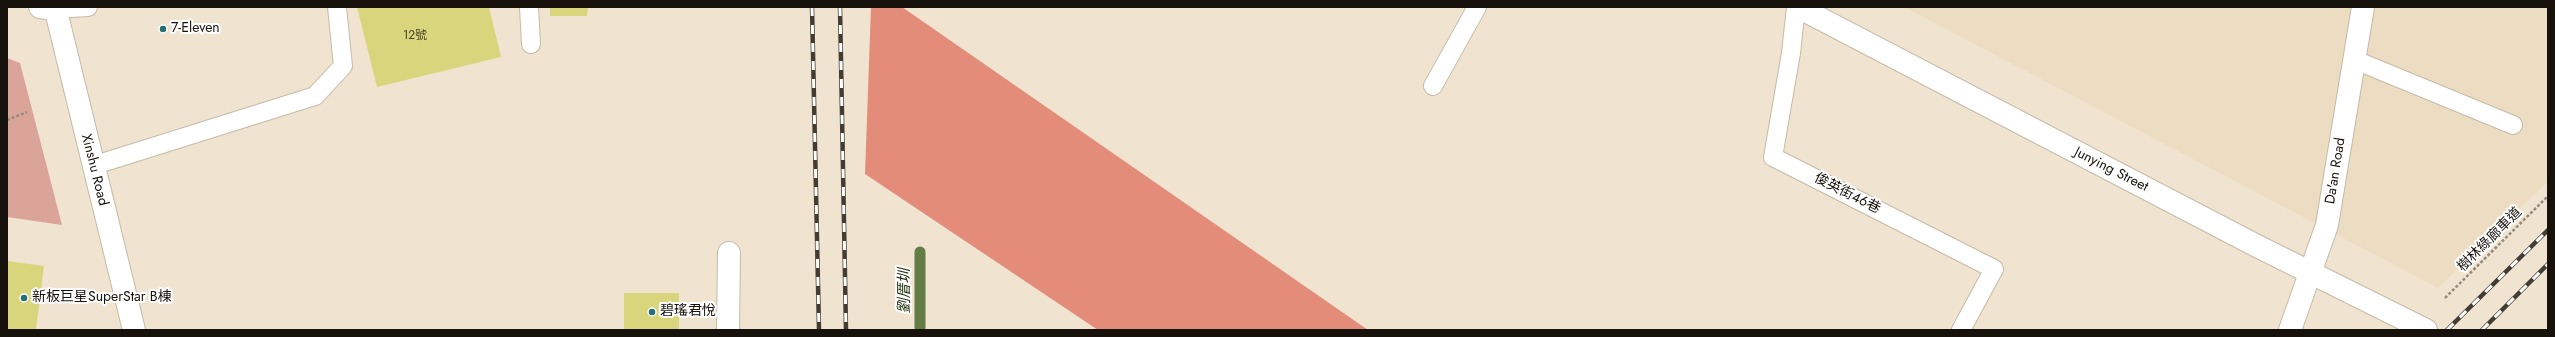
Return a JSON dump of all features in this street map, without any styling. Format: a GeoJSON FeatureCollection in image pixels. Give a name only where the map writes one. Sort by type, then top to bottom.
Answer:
{"type":"FeatureCollection","features":[{"type":"Feature","properties":{"kind":"street","name":"Junying Street"},"geometry":{"type":"LineString","coordinates":[[1797,7],[2426,330]]}},
{"type":"Feature","properties":{"kind":"street","name":"Da'an Road"},"geometry":{"type":"LineString","coordinates":[[2290,330],[2328,225],[2363,7]]}},
{"type":"Feature","properties":{"kind":"street","name":"Xinshu Road"},"geometry":{"type":"LineString","coordinates":[[50,8],[134,330]]}},
{"type":"Feature","properties":{"kind":"street"},"geometry":{"type":"LineString","coordinates":[[728,330],[729,253]]}},
{"type":"Feature","properties":{"kind":"lane"},"geometry":{"type":"LineString","coordinates":[[50,8],[88,7]]}},
{"type":"Feature","properties":{"kind":"lane"},"geometry":{"type":"LineString","coordinates":[[92,166],[315,96],[344,66],[336,7]]}},
{"type":"Feature","properties":{"kind":"lane"},"geometry":{"type":"LineString","coordinates":[[529,7],[531,44]]}},
{"type":"Feature","properties":{"kind":"lane"},"geometry":{"type":"LineString","coordinates":[[1433,86],[1477,7]]}},
{"type":"Feature","properties":{"kind":"lane","name":"俊英街46巷"},"geometry":{"type":"LineString","coordinates":[[1797,7],[1791,53],[1773,157],[1994,269],[1961,330]]}},
{"type":"Feature","properties":{"kind":"lane"},"geometry":{"type":"LineString","coordinates":[[2355,60],[2513,125]]}},
{"type":"Feature","properties":{"kind":"path"},"geometry":{"type":"LineString","coordinates":[[7,120],[27,112]]}},
{"type":"Feature","properties":{"kind":"path","name":"樹林綠廊車道"},"geometry":{"type":"LineString","coordinates":[[2445,298],[2548,196]]}},
{"type":"Feature","properties":{"kind":"shaded area"},"geometry":{"type":"Polygon","coordinates":[[[871,7],[902,7],[1368,330],[1098,330],[865,174],[871,7]]]}},
{"type":"Feature","properties":{"kind":"shaded area"},"geometry":{"type":"Polygon","coordinates":[[[1904,7],[2548,7],[2548,181],[2438,288],[1904,7]]]}},
{"type":"Feature","properties":{"kind":"shaded area"},"geometry":{"type":"Polygon","coordinates":[[[7,58],[20,63],[62,225],[7,217],[7,58]]]}},
{"type":"Feature","properties":{"kind":"building"},"geometry":{"type":"Polygon","coordinates":[[[357,7],[489,7],[501,57],[377,87],[357,7]]]}},
{"type":"Feature","properties":{"kind":"building"},"geometry":{"type":"Polygon","coordinates":[[[550,7],[588,7],[587,16],[550,16],[550,7]]]}},
{"type":"Feature","properties":{"kind":"building","name":"新板巨星SuperStar B棟"},"geometry":{"type":"Polygon","coordinates":[[[7,261],[44,266],[36,330],[7,330],[7,261]]]}},
{"type":"Feature","properties":{"kind":"building","name":"碧瑤君悅"},"geometry":{"type":"Polygon","coordinates":[[[624,293],[679,293],[679,330],[624,330],[624,293]]]}},
{"type":"Feature","properties":{"kind":"waterway","name":"劉厝圳"},"geometry":{"type":"LineString","coordinates":[[920,252],[920,330]]}},
{"type":"Feature","properties":{"kind":"railway"},"geometry":{"type":"LineString","coordinates":[[812,7],[819,330]]}},
{"type":"Feature","properties":{"kind":"railway"},"geometry":{"type":"LineString","coordinates":[[840,7],[846,330]]}},
{"type":"Feature","properties":{"kind":"railway"},"geometry":{"type":"LineString","coordinates":[[2447,330],[2548,230]]}},
{"type":"Feature","properties":{"kind":"railway"},"geometry":{"type":"LineString","coordinates":[[2482,330],[2548,264]]}},
{"type":"Feature","properties":{"kind":"place","name":"7-Eleven"},"geometry":{"type":"Point","coordinates":[163,29]}},
{"type":"Feature","properties":{"kind":"place","name":"新板巨星SuperStar B棟"},"geometry":{"type":"Point","coordinates":[24,298]}},
{"type":"Feature","properties":{"kind":"place","name":"碧瑤君悅"},"geometry":{"type":"Point","coordinates":[652,312]}}]}
